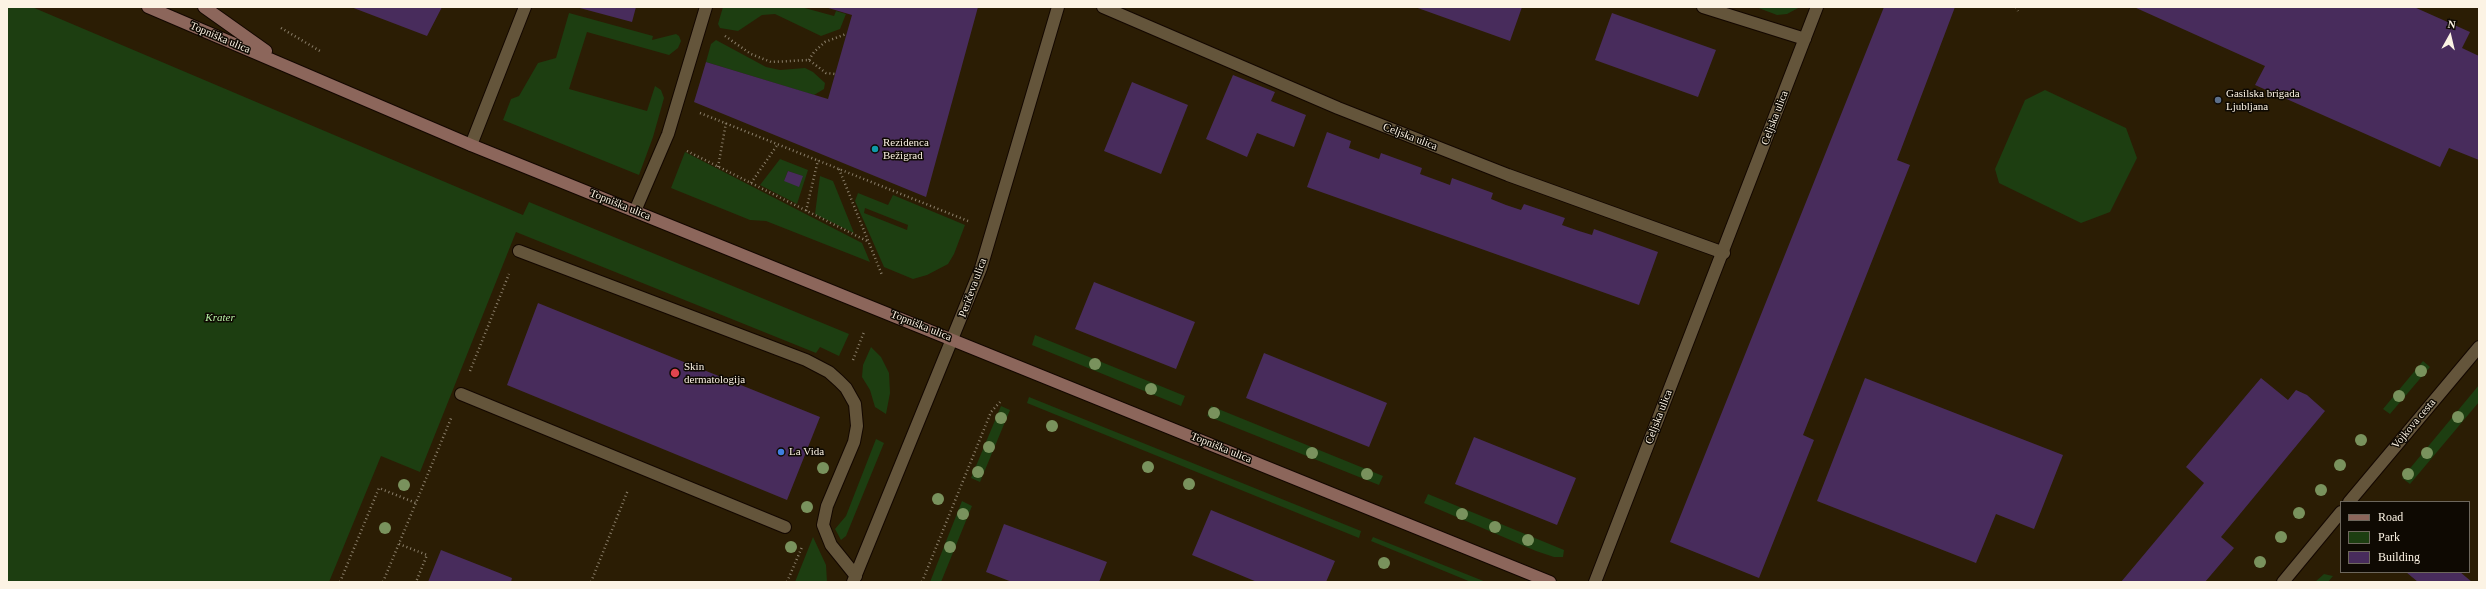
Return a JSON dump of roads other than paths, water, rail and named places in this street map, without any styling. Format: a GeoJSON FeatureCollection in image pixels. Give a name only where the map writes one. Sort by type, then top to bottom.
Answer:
{"type":"FeatureCollection","features":[{"type":"Feature","properties":{"kind":"main road","name":"Topniška ulica"},"geometry":{"type":"LineString","coordinates":[[148,7],[471,145],[1550,582]]}},
{"type":"Feature","properties":{"kind":"main road","name":"Topniška ulica"},"geometry":{"type":"LineString","coordinates":[[204,7],[292,68]]}},
{"type":"Feature","properties":{"kind":"street"},"geometry":{"type":"LineString","coordinates":[[471,145],[525,7]]}},
{"type":"Feature","properties":{"kind":"street"},"geometry":{"type":"LineString","coordinates":[[635,211],[665,141],[706,7]]}},
{"type":"Feature","properties":{"kind":"street","name":"Peričeva ulica"},"geometry":{"type":"LineString","coordinates":[[855,579],[981,268],[1058,7]]}},
{"type":"Feature","properties":{"kind":"street","name":"Celjska ulica"},"geometry":{"type":"LineString","coordinates":[[1103,7],[1338,108],[1508,175],[1724,252]]}},
{"type":"Feature","properties":{"kind":"street"},"geometry":{"type":"LineString","coordinates":[[1702,7],[1805,39]]}},
{"type":"Feature","properties":{"kind":"street","name":"Celjska ulica"},"geometry":{"type":"LineString","coordinates":[[1595,582],[1724,252],[1817,7]]}},
{"type":"Feature","properties":{"kind":"street"},"geometry":{"type":"LineString","coordinates":[[519,251],[806,360],[829,372],[839,381],[846,388],[855,404],[857,426],[854,442],[827,506],[823,525],[831,545],[855,579]]}},
{"type":"Feature","properties":{"kind":"street","name":"Vojkova cesta"},"geometry":{"type":"LineString","coordinates":[[2350,501],[2479,347]]}},
{"type":"Feature","properties":{"kind":"street"},"geometry":{"type":"LineString","coordinates":[[461,394],[785,527]]}},
{"type":"Feature","properties":{"kind":"street"},"geometry":{"type":"LineString","coordinates":[[2284,582],[2340,513]]}},
{"type":"Feature","properties":{"kind":"place","name":"Gasilska brigada Ljubljana"},"geometry":{"type":"Point","coordinates":[2218,100]}},
{"type":"Feature","properties":{"kind":"place","name":"Rezidenca Bežigrad"},"geometry":{"type":"Point","coordinates":[875,149]}},
{"type":"Feature","properties":{"kind":"place","name":"Skin dermatologija"},"geometry":{"type":"Point","coordinates":[675,373]}},
{"type":"Feature","properties":{"kind":"place","name":"La Vida"},"geometry":{"type":"Point","coordinates":[781,452]}},
{"type":"Feature","properties":{"kind":"park label","name":"Krater"},"geometry":{"type":"Point","coordinates":[220,318]}}]}
